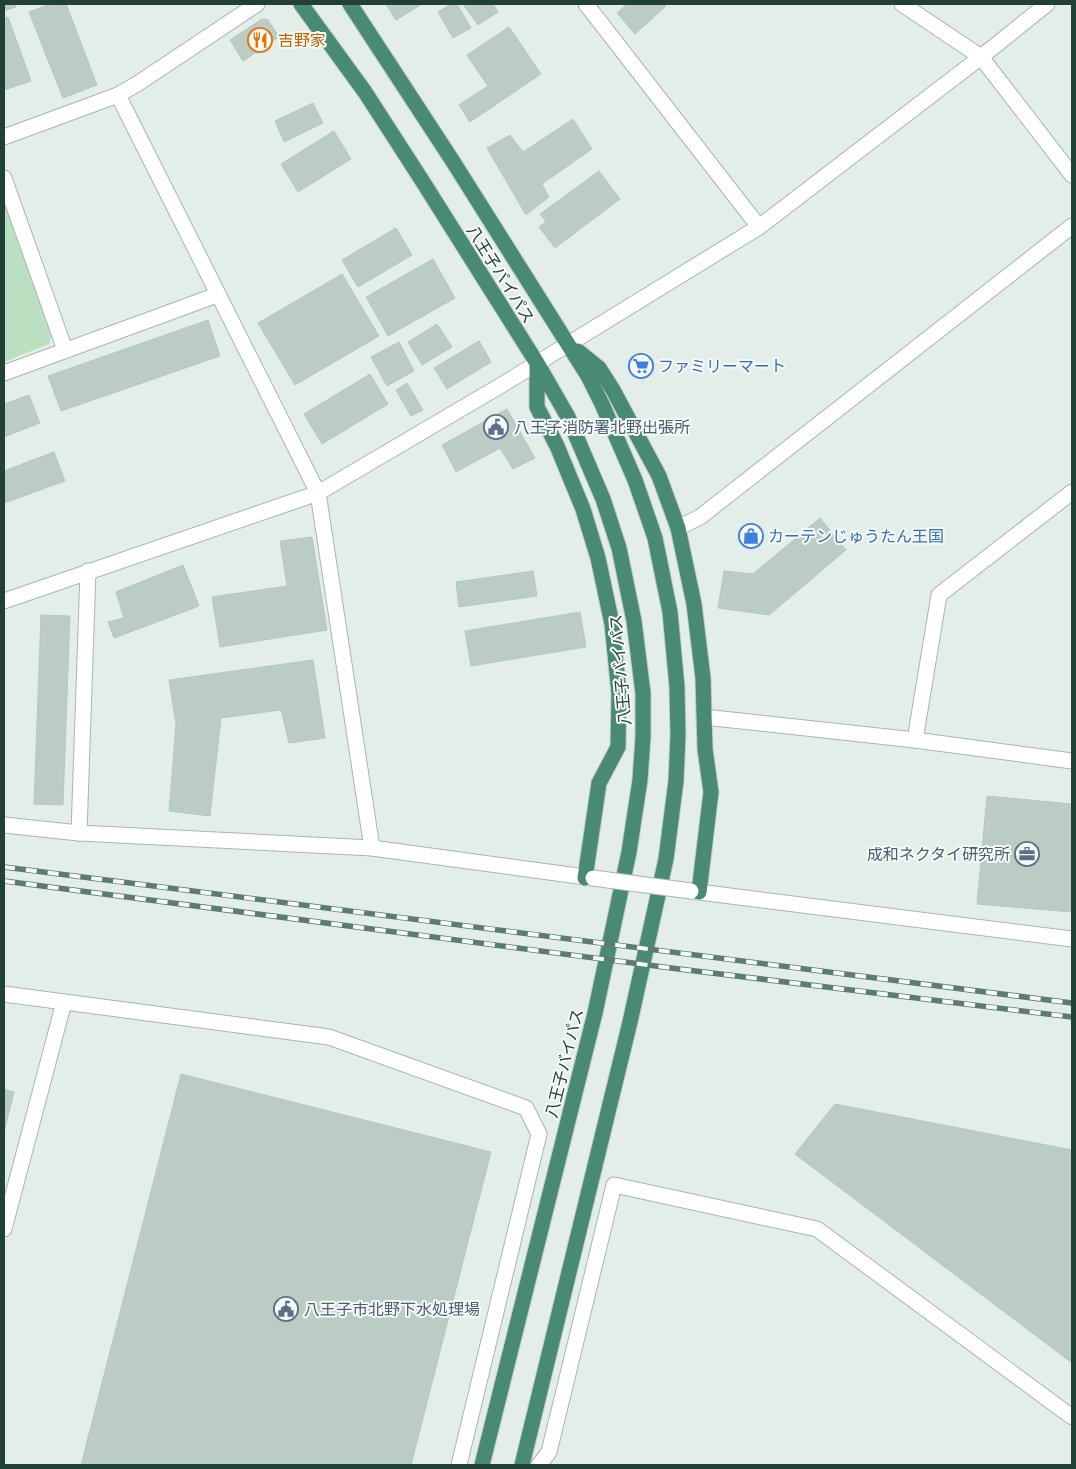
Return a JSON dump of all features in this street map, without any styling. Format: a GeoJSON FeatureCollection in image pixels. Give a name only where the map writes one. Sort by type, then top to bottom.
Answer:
{"type":"FeatureCollection","features":[{"type":"Feature","properties":{"kind":"highway","name":"八王子バイパス"},"geometry":{"type":"LineString","coordinates":[[301,4],[365,92],[556,395],[578,438],[603,499],[619,548],[634,621],[642,693],[643,737],[640,780],[630,852],[597,1004],[482,1465]]}},
{"type":"Feature","properties":{"kind":"highway","name":"八王子バイパス"},"geometry":{"type":"LineString","coordinates":[[350,4],[588,376],[635,480],[655,538],[670,612],[677,687],[678,735],[676,781],[666,859],[630,1022],[522,1465]]}},
{"type":"Feature","properties":{"kind":"highway"},"geometry":{"type":"LineString","coordinates":[[569,344],[599,368],[613,390],[659,476],[678,528],[694,604],[703,678],[705,748],[711,792],[695,892]]}},
{"type":"Feature","properties":{"kind":"highway"},"geometry":{"type":"LineString","coordinates":[[537,363],[537,407],[557,446],[583,509],[598,558],[612,624],[620,694],[618,747],[599,783],[589,878]]}},
{"type":"Feature","properties":{"kind":"street"},"geometry":{"type":"LineString","coordinates":[[4,137],[118,95],[257,4]]}},
{"type":"Feature","properties":{"kind":"street"},"geometry":{"type":"LineString","coordinates":[[586,4],[759,227]]}},
{"type":"Feature","properties":{"kind":"street"},"geometry":{"type":"LineString","coordinates":[[902,4],[981,56],[1072,175]]}},
{"type":"Feature","properties":{"kind":"street"},"geometry":{"type":"LineString","coordinates":[[4,601],[318,492],[569,344],[759,227],[1046,4]]}},
{"type":"Feature","properties":{"kind":"street"},"geometry":{"type":"LineString","coordinates":[[118,95],[217,295],[318,492],[372,848]]}},
{"type":"Feature","properties":{"kind":"street"},"geometry":{"type":"LineString","coordinates":[[4,178],[65,350]]}},
{"type":"Feature","properties":{"kind":"street"},"geometry":{"type":"LineString","coordinates":[[678,528],[700,517],[1072,226]]}},
{"type":"Feature","properties":{"kind":"street"},"geometry":{"type":"LineString","coordinates":[[4,373],[217,295]]}},
{"type":"Feature","properties":{"kind":"street"},"geometry":{"type":"LineString","coordinates":[[915,740],[939,595],[1072,492]]}},
{"type":"Feature","properties":{"kind":"street"},"geometry":{"type":"LineString","coordinates":[[79,833],[88,571]]}},
{"type":"Feature","properties":{"kind":"street"},"geometry":{"type":"LineString","coordinates":[[704,717],[915,740],[1072,761]]}},
{"type":"Feature","properties":{"kind":"street"},"geometry":{"type":"LineString","coordinates":[[4,825],[79,833],[372,848],[695,892],[1072,939]]}},
{"type":"Feature","properties":{"kind":"street"},"geometry":{"type":"LineString","coordinates":[[4,994],[329,1037],[526,1108],[540,1134],[459,1465]]}},
{"type":"Feature","properties":{"kind":"street"},"geometry":{"type":"LineString","coordinates":[[4,1229],[64,1002]]}},
{"type":"Feature","properties":{"kind":"street"},"geometry":{"type":"LineString","coordinates":[[539,1465],[549,1452],[614,1185],[817,1229],[1072,1417]]}},
{"type":"Feature","properties":{"kind":"green space"},"geometry":{"type":"Polygon","coordinates":[[[4,195],[53,333],[49,344],[4,362],[4,195]]]}},
{"type":"Feature","properties":{"kind":"building"},"geometry":{"type":"Polygon","coordinates":[[[4,4],[15,4],[16,7],[4,11],[4,4]]]}},
{"type":"Feature","properties":{"kind":"building"},"geometry":{"type":"Polygon","coordinates":[[[50,4],[66,4],[97,85],[63,98],[29,12],[50,4]]]}},
{"type":"Feature","properties":{"kind":"building"},"geometry":{"type":"Polygon","coordinates":[[[386,4],[422,4],[396,20],[386,4]]]}},
{"type":"Feature","properties":{"kind":"building"},"geometry":{"type":"Polygon","coordinates":[[[451,4],[457,4],[471,28],[453,38],[438,12],[451,4]]]}},
{"type":"Feature","properties":{"kind":"building"},"geometry":{"type":"Polygon","coordinates":[[[463,4],[493,4],[498,12],[478,25],[463,4]]]}},
{"type":"Feature","properties":{"kind":"building"},"geometry":{"type":"Polygon","coordinates":[[[627,4],[664,4],[666,6],[635,34],[617,13],[627,4]]]}},
{"type":"Feature","properties":{"kind":"building"},"geometry":{"type":"Polygon","coordinates":[[[8,17],[31,81],[4,90],[4,19],[8,17]]]}},
{"type":"Feature","properties":{"kind":"building"},"geometry":{"type":"Polygon","coordinates":[[[262,19],[268,20],[279,37],[243,61],[230,40],[262,19]]]}},
{"type":"Feature","properties":{"kind":"building"},"geometry":{"type":"Polygon","coordinates":[[[509,27],[541,74],[470,122],[459,105],[488,86],[467,55],[509,27]]]}},
{"type":"Feature","properties":{"kind":"building"},"geometry":{"type":"Polygon","coordinates":[[[313,103],[323,123],[284,142],[275,121],[313,103]]]}},
{"type":"Feature","properties":{"kind":"building"},"geometry":{"type":"Polygon","coordinates":[[[573,119],[592,149],[542,184],[549,197],[526,215],[487,148],[510,135],[523,152],[573,119]]]}},
{"type":"Feature","properties":{"kind":"building"},"geometry":{"type":"Polygon","coordinates":[[[334,131],[351,159],[298,192],[281,164],[334,131]]]}},
{"type":"Feature","properties":{"kind":"building"},"geometry":{"type":"Polygon","coordinates":[[[599,171],[620,199],[555,248],[539,227],[546,222],[540,214],[599,171]]]}},
{"type":"Feature","properties":{"kind":"building"},"geometry":{"type":"Polygon","coordinates":[[[396,228],[412,255],[358,287],[342,260],[396,228]]]}},
{"type":"Feature","properties":{"kind":"building"},"geometry":{"type":"Polygon","coordinates":[[[433,259],[455,298],[388,336],[366,297],[433,259]]]}},
{"type":"Feature","properties":{"kind":"building"},"geometry":{"type":"Polygon","coordinates":[[[342,274],[379,336],[295,385],[258,323],[342,274]]]}},
{"type":"Feature","properties":{"kind":"building"},"geometry":{"type":"Polygon","coordinates":[[[208,320],[220,356],[61,411],[48,376],[208,320]]]}},
{"type":"Feature","properties":{"kind":"building"},"geometry":{"type":"Polygon","coordinates":[[[437,324],[452,347],[422,365],[408,342],[437,324]]]}},
{"type":"Feature","properties":{"kind":"building"},"geometry":{"type":"Polygon","coordinates":[[[479,341],[491,362],[447,389],[434,368],[479,341]]]}},
{"type":"Feature","properties":{"kind":"building"},"geometry":{"type":"Polygon","coordinates":[[[399,342],[414,371],[387,386],[371,357],[399,342]]]}},
{"type":"Feature","properties":{"kind":"building"},"geometry":{"type":"Polygon","coordinates":[[[370,374],[388,404],[322,444],[304,414],[370,374]]]}},
{"type":"Feature","properties":{"kind":"building"},"geometry":{"type":"Polygon","coordinates":[[[407,383],[423,410],[411,416],[396,390],[407,383]]]}},
{"type":"Feature","properties":{"kind":"building"},"geometry":{"type":"Polygon","coordinates":[[[29,395],[40,423],[4,437],[4,404],[29,395]]]}},
{"type":"Feature","properties":{"kind":"building"},"geometry":{"type":"Polygon","coordinates":[[[507,409],[535,458],[513,469],[500,448],[456,472],[442,445],[507,409]]]}},
{"type":"Feature","properties":{"kind":"building"},"geometry":{"type":"Polygon","coordinates":[[[54,452],[65,481],[4,503],[4,471],[54,452]]]}},
{"type":"Feature","properties":{"kind":"building"},"geometry":{"type":"Polygon","coordinates":[[[820,518],[846,550],[769,615],[718,608],[724,571],[753,574],[820,518]]]}},
{"type":"Feature","properties":{"kind":"building"},"geometry":{"type":"Polygon","coordinates":[[[312,537],[327,630],[220,647],[212,597],[287,586],[280,541],[312,537]]]}},
{"type":"Feature","properties":{"kind":"building"},"geometry":{"type":"Polygon","coordinates":[[[183,565],[199,606],[114,638],[108,622],[124,618],[116,592],[183,565]]]}},
{"type":"Feature","properties":{"kind":"building"},"geometry":{"type":"Polygon","coordinates":[[[533,571],[537,596],[459,607],[456,582],[533,571]]]}},
{"type":"Feature","properties":{"kind":"building"},"geometry":{"type":"Polygon","coordinates":[[[580,612],[586,647],[471,666],[465,631],[580,612]]]}},
{"type":"Feature","properties":{"kind":"building"},"geometry":{"type":"Polygon","coordinates":[[[41,615],[70,616],[63,805],[34,804],[41,615]]]}},
{"type":"Feature","properties":{"kind":"building"},"geometry":{"type":"Polygon","coordinates":[[[313,660],[325,738],[289,743],[281,710],[221,718],[210,816],[169,811],[176,725],[169,680],[313,660]]]}},
{"type":"Feature","properties":{"kind":"building","name":"成和ネクタイ研究所"},"geometry":{"type":"Polygon","coordinates":[[[987,796],[1072,804],[1072,912],[977,904],[987,796]]]}},
{"type":"Feature","properties":{"kind":"building","name":"八王子市北野下水処理場"},"geometry":{"type":"Polygon","coordinates":[[[181,1074],[491,1152],[411,1465],[81,1465],[181,1074]]]}},
{"type":"Feature","properties":{"kind":"building"},"geometry":{"type":"Polygon","coordinates":[[[4,1089],[14,1092],[4,1132],[4,1089]]]}},
{"type":"Feature","properties":{"kind":"building"},"geometry":{"type":"Polygon","coordinates":[[[835,1104],[1072,1150],[1072,1363],[795,1154],[835,1104]]]}},
{"type":"Feature","properties":{"kind":"railway"},"geometry":{"type":"LineString","coordinates":[[4,867],[1072,1003]]}},
{"type":"Feature","properties":{"kind":"railway"},"geometry":{"type":"LineString","coordinates":[[4,881],[671,968],[1072,1017]]}},
{"type":"Feature","properties":{"kind":"place","name":"吉野家"},"geometry":{"type":"Point","coordinates":[260,40]}},
{"type":"Feature","properties":{"kind":"place","name":"ファミリーマート"},"geometry":{"type":"Point","coordinates":[641,366]}},
{"type":"Feature","properties":{"kind":"place","name":"八王子消防署北野出張所"},"geometry":{"type":"Point","coordinates":[496,427]}},
{"type":"Feature","properties":{"kind":"place","name":"カーテンじゅうたん王国"},"geometry":{"type":"Point","coordinates":[751,536]}},
{"type":"Feature","properties":{"kind":"place","name":"成和ネクタイ研究所"},"geometry":{"type":"Point","coordinates":[1027,854]}},
{"type":"Feature","properties":{"kind":"place","name":"八王子市北野下水処理場"},"geometry":{"type":"Point","coordinates":[286,1309]}}]}
